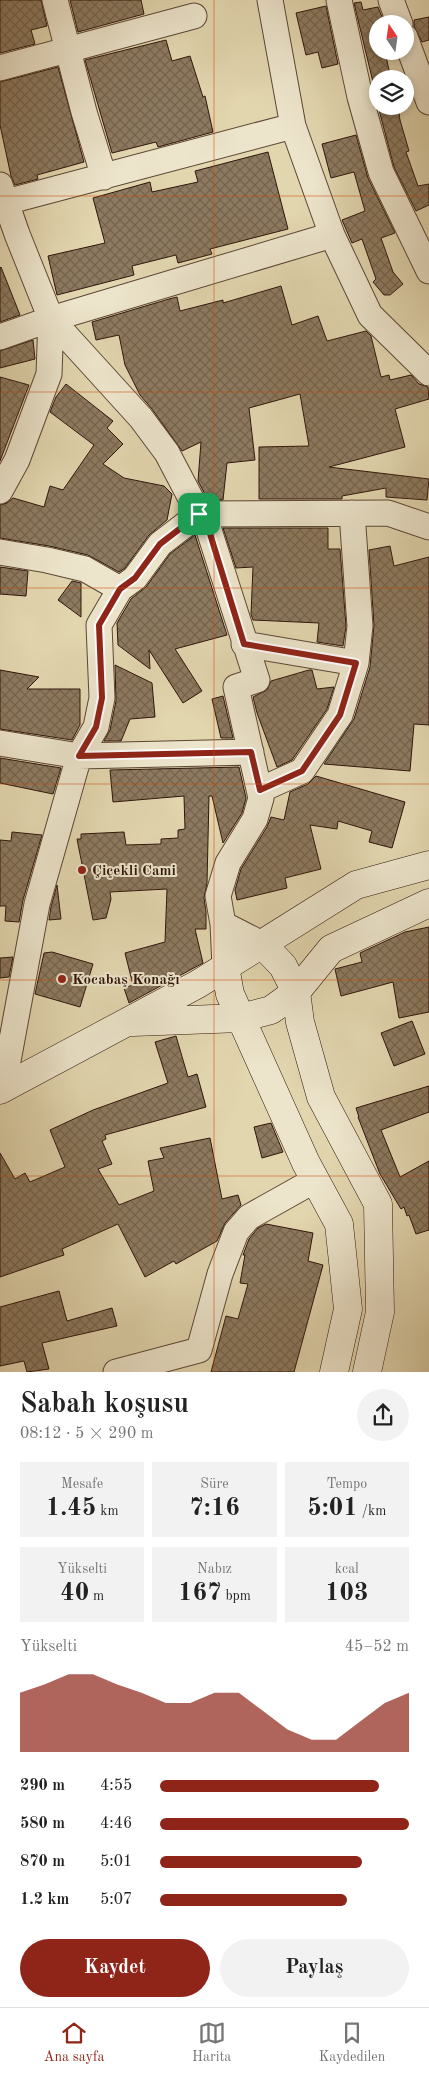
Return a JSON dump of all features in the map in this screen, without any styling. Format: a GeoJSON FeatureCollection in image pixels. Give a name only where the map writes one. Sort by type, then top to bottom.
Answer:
{"type":"FeatureCollection","features":[{"type":"Feature","properties":{"kind":"main road"},"geometry":{"type":"LineString","coordinates":[[1,1089],[225,967],[356,885],[429,865]]}},
{"type":"Feature","properties":{"kind":"main road"},"geometry":{"type":"LineString","coordinates":[[126,1022],[242,1018],[271,1010],[296,992],[331,949],[429,903]]}},
{"type":"Feature","properties":{"kind":"main road"},"geometry":{"type":"LineString","coordinates":[[262,944],[282,966],[296,992],[300,1022],[321,1097],[378,1204],[380,1312],[367,1372]]}},
{"type":"Feature","properties":{"kind":"main road"},"geometry":{"type":"LineString","coordinates":[[225,967],[230,994],[315,1180],[339,1224],[348,1309],[334,1372]]}},
{"type":"Feature","properties":{"kind":"street"},"geometry":{"type":"LineString","coordinates":[[55,0],[84,112],[104,176]]}},
{"type":"Feature","properties":{"kind":"street"},"geometry":{"type":"LineString","coordinates":[[270,0],[293,126],[332,235],[370,315],[429,373]]}},
{"type":"Feature","properties":{"kind":"street"},"geometry":{"type":"LineString","coordinates":[[339,0],[360,97],[381,172],[429,271]]}},
{"type":"Feature","properties":{"kind":"street"},"geometry":{"type":"LineString","coordinates":[[391,0],[397,15]]}},
{"type":"Feature","properties":{"kind":"street"},"geometry":{"type":"LineString","coordinates":[[0,68],[194,16]]}},
{"type":"Feature","properties":{"kind":"street"},"geometry":{"type":"LineString","coordinates":[[413,60],[429,102]]}},
{"type":"Feature","properties":{"kind":"street"},"geometry":{"type":"LineString","coordinates":[[225,967],[223,924],[218,896],[228,863],[255,820],[261,798],[236,687],[257,680],[207,524],[199,514],[167,452],[141,418],[51,319],[8,238],[3,193],[104,176],[293,126]]}},
{"type":"Feature","properties":{"kind":"street"},"geometry":{"type":"LineString","coordinates":[[0,337],[51,319],[332,235]]}},
{"type":"Feature","properties":{"kind":"street"},"geometry":{"type":"LineString","coordinates":[[0,491],[17,460],[49,374],[51,319]]}},
{"type":"Feature","properties":{"kind":"street"},"geometry":{"type":"LineString","coordinates":[[260,790],[302,771],[340,715],[356,663],[360,626],[352,513]]}},
{"type":"Feature","properties":{"kind":"street"},"geometry":{"type":"LineString","coordinates":[[1,1089],[37,904],[79,756],[96,727],[102,698],[99,625],[120,589],[135,578],[160,544],[199,514],[388,513],[429,527]]}},
{"type":"Feature","properties":{"kind":"street"},"geometry":{"type":"LineString","coordinates":[[0,552],[85,569],[120,589]]}},
{"type":"Feature","properties":{"kind":"street"},"geometry":{"type":"LineString","coordinates":[[244,644],[356,663]]}},
{"type":"Feature","properties":{"kind":"street"},"geometry":{"type":"LineString","coordinates":[[0,743],[79,756],[251,752]]}},
{"type":"Feature","properties":{"kind":"street"},"geometry":{"type":"LineString","coordinates":[[223,924],[262,944]]}},
{"type":"Feature","properties":{"kind":"street"},"geometry":{"type":"LineString","coordinates":[[116,1372],[199,1350],[220,1274],[236,1232],[249,1217],[315,1180]]}},
{"type":"Feature","properties":{"kind":"building"},"geometry":{"type":"Polygon","coordinates":[[[0,0],[41,0],[47,26],[31,30],[35,44],[0,53],[0,0]]]}},
{"type":"Feature","properties":{"kind":"building"},"geometry":{"type":"Polygon","coordinates":[[[70,0],[141,0],[144,14],[78,32],[70,0]]]}},
{"type":"Feature","properties":{"kind":"building"},"geometry":{"type":"Polygon","coordinates":[[[361,2],[363,10],[378,7],[381,15],[369,15],[369,60],[387,60],[389,70],[370,70],[354,3],[361,2]]]}},
{"type":"Feature","properties":{"kind":"building"},"geometry":{"type":"Polygon","coordinates":[[[326,6],[338,64],[322,68],[318,52],[306,55],[296,13],[326,6]]]}},
{"type":"Feature","properties":{"kind":"building"},"geometry":{"type":"Polygon","coordinates":[[[429,17],[429,40],[422,42],[414,26],[414,20],[429,17]]]}},
{"type":"Feature","properties":{"kind":"building"},"geometry":{"type":"Polygon","coordinates":[[[166,40],[172,61],[190,56],[203,97],[205,96],[213,132],[158,147],[156,142],[112,153],[85,60],[166,40]]]}},
{"type":"Feature","properties":{"kind":"building"},"geometry":{"type":"Polygon","coordinates":[[[58,67],[84,162],[37,175],[38,179],[15,185],[11,176],[0,125],[0,82],[58,67]]]}},
{"type":"Feature","properties":{"kind":"building"},"geometry":{"type":"Polygon","coordinates":[[[380,115],[399,115],[409,151],[406,152],[418,186],[429,184],[429,205],[416,211],[394,167],[380,115]]]}},
{"type":"Feature","properties":{"kind":"building"},"geometry":{"type":"Polygon","coordinates":[[[356,135],[368,178],[395,233],[381,238],[393,272],[403,284],[390,295],[384,295],[373,282],[376,279],[362,239],[352,243],[342,220],[365,211],[354,172],[331,178],[322,144],[356,135]]]}},
{"type":"Feature","properties":{"kind":"building"},"geometry":{"type":"Polygon","coordinates":[[[268,152],[288,229],[210,249],[212,254],[178,263],[176,255],[132,266],[134,275],[57,295],[48,256],[105,243],[93,198],[150,182],[152,192],[198,182],[195,171],[268,152]]]}},
{"type":"Feature","properties":{"kind":"building"},"geometry":{"type":"Polygon","coordinates":[[[0,268],[20,315],[0,322],[0,268]]]}},
{"type":"Feature","properties":{"kind":"building"},"geometry":{"type":"Polygon","coordinates":[[[281,286],[292,325],[318,316],[327,341],[366,331],[371,336],[381,377],[389,375],[390,380],[411,375],[419,384],[428,387],[429,399],[395,409],[405,447],[329,467],[429,479],[427,500],[386,497],[386,488],[342,496],[342,499],[259,499],[259,447],[309,446],[300,394],[249,408],[255,460],[227,463],[223,500],[208,500],[198,481],[201,442],[182,451],[140,395],[125,365],[119,335],[96,340],[92,322],[169,299],[177,297],[180,311],[223,300],[223,303],[281,286]]]}},
{"type":"Feature","properties":{"kind":"building"},"geometry":{"type":"Polygon","coordinates":[[[33,340],[35,359],[0,368],[0,351],[33,340]]]}},
{"type":"Feature","properties":{"kind":"building"},"geometry":{"type":"Polygon","coordinates":[[[0,377],[29,385],[0,461],[0,377]]]}},
{"type":"Feature","properties":{"kind":"building"},"geometry":{"type":"Polygon","coordinates":[[[66,384],[113,421],[107,428],[123,444],[103,464],[124,478],[164,486],[172,494],[167,520],[149,535],[125,568],[119,572],[88,555],[0,538],[0,505],[7,503],[13,498],[44,507],[50,486],[63,490],[94,445],[50,412],[56,397],[66,384]]]}},
{"type":"Feature","properties":{"kind":"building"},"geometry":{"type":"Polygon","coordinates":[[[223,528],[328,528],[328,549],[340,549],[346,626],[343,646],[317,642],[319,623],[253,620],[251,614],[253,567],[236,568],[223,528]]]}},
{"type":"Feature","properties":{"kind":"building"},"geometry":{"type":"Polygon","coordinates":[[[195,535],[227,635],[175,649],[202,691],[183,703],[149,650],[150,669],[118,645],[117,623],[131,599],[146,587],[170,554],[195,535]]]}},
{"type":"Feature","properties":{"kind":"building"},"geometry":{"type":"Polygon","coordinates":[[[390,546],[394,566],[429,557],[429,725],[414,724],[410,771],[324,764],[354,719],[370,667],[374,625],[369,550],[390,546]]]}},
{"type":"Feature","properties":{"kind":"building"},"geometry":{"type":"Polygon","coordinates":[[[0,567],[28,571],[26,596],[0,594],[0,567]]]}},
{"type":"Feature","properties":{"kind":"building"},"geometry":{"type":"Polygon","coordinates":[[[72,581],[81,583],[81,617],[58,600],[72,581]]]}},
{"type":"Feature","properties":{"kind":"building"},"geometry":{"type":"Polygon","coordinates":[[[115,665],[152,683],[155,717],[130,719],[121,741],[104,741],[110,730],[116,701],[115,665]]]}},
{"type":"Feature","properties":{"kind":"building"},"geometry":{"type":"Polygon","coordinates":[[[0,670],[39,677],[27,689],[80,689],[80,725],[72,740],[0,729],[0,670]]]}},
{"type":"Feature","properties":{"kind":"building"},"geometry":{"type":"Polygon","coordinates":[[[312,670],[317,689],[334,687],[327,709],[292,760],[277,767],[253,697],[267,690],[271,681],[312,670]]]}},
{"type":"Feature","properties":{"kind":"building"},"geometry":{"type":"Polygon","coordinates":[[[223,696],[233,738],[221,738],[212,699],[223,696]]]}},
{"type":"Feature","properties":{"kind":"building"},"geometry":{"type":"Polygon","coordinates":[[[0,758],[61,768],[53,794],[0,783],[0,758]]]}},
{"type":"Feature","properties":{"kind":"building"},"geometry":{"type":"Polygon","coordinates":[[[239,767],[246,798],[242,813],[223,843],[212,796],[209,796],[207,883],[204,898],[206,929],[195,929],[203,963],[129,1003],[124,988],[133,985],[125,953],[165,942],[167,889],[110,892],[111,899],[106,918],[93,920],[77,839],[81,839],[81,834],[124,832],[126,845],[161,844],[161,839],[178,838],[178,830],[185,829],[184,796],[113,802],[110,770],[239,767]]]}},
{"type":"Feature","properties":{"kind":"building"},"geometry":{"type":"Polygon","coordinates":[[[316,776],[405,802],[392,848],[369,842],[372,831],[338,821],[337,829],[310,825],[321,869],[285,878],[287,888],[237,900],[235,890],[241,869],[267,827],[271,817],[284,820],[290,792],[308,784],[316,776]]]}},
{"type":"Feature","properties":{"kind":"building"},"geometry":{"type":"Polygon","coordinates":[[[12,832],[42,835],[23,900],[19,922],[5,921],[6,906],[0,906],[0,840],[11,841],[12,832]]]}},
{"type":"Feature","properties":{"kind":"building"},"geometry":{"type":"Polygon","coordinates":[[[57,885],[61,919],[49,920],[51,907],[57,885]]]}},
{"type":"Feature","properties":{"kind":"building"},"geometry":{"type":"Polygon","coordinates":[[[429,927],[429,1012],[399,1018],[393,982],[341,996],[335,969],[362,962],[360,953],[405,932],[429,927]]]}},
{"type":"Feature","properties":{"kind":"building","name":"Kocabaş Konağı"},"geometry":{"type":"Polygon","coordinates":[[[52,952],[93,964],[80,1007],[35,994],[44,953],[52,952]]]}},
{"type":"Feature","properties":{"kind":"building"},"geometry":{"type":"Polygon","coordinates":[[[13,957],[9,977],[0,978],[0,958],[13,957]]]}},
{"type":"Feature","properties":{"kind":"building"},"geometry":{"type":"Polygon","coordinates":[[[412,1021],[425,1054],[394,1066],[381,1033],[412,1021]]]}},
{"type":"Feature","properties":{"kind":"building"},"geometry":{"type":"Polygon","coordinates":[[[176,1036],[188,1077],[197,1074],[206,1107],[105,1135],[106,1139],[102,1141],[112,1164],[98,1169],[119,1205],[154,1191],[148,1161],[164,1158],[160,1148],[210,1138],[222,1199],[238,1195],[241,1205],[225,1223],[217,1241],[176,1264],[174,1261],[145,1277],[118,1224],[62,1249],[64,1255],[0,1277],[0,1153],[15,1179],[25,1173],[30,1182],[65,1167],[50,1130],[93,1110],[168,1083],[155,1042],[176,1036]]]}},
{"type":"Feature","properties":{"kind":"building"},"geometry":{"type":"Polygon","coordinates":[[[429,1086],[429,1112],[381,1130],[400,1177],[429,1161],[429,1230],[416,1234],[409,1215],[407,1216],[404,1207],[401,1209],[380,1174],[356,1108],[429,1086]]]}},
{"type":"Feature","properties":{"kind":"building"},"geometry":{"type":"Polygon","coordinates":[[[271,1123],[283,1152],[262,1158],[254,1127],[271,1123]]]}},
{"type":"Feature","properties":{"kind":"building"},"geometry":{"type":"Polygon","coordinates":[[[266,1224],[313,1233],[308,1261],[323,1265],[294,1372],[211,1372],[226,1316],[238,1319],[248,1284],[240,1283],[245,1255],[243,1255],[249,1239],[258,1228],[266,1224]]]}},
{"type":"Feature","properties":{"kind":"building"},"geometry":{"type":"Polygon","coordinates":[[[59,1291],[67,1321],[112,1308],[117,1326],[42,1343],[49,1369],[27,1372],[24,1361],[0,1366],[0,1307],[59,1291]]]}},
{"type":"Feature","properties":{"kind":"place","name":"Çiçekli Cami"},"geometry":{"type":"Point","coordinates":[82,870]}},
{"type":"Feature","properties":{"kind":"place","name":"Kocabaş Konağı"},"geometry":{"type":"Point","coordinates":[62,979]}},
{"type":"Feature","properties":{"kind":"route"},"geometry":{"type":"LineString","coordinates":[[199,514],[207,524],[244,644],[356,663],[340,715],[302,771],[260,790],[251,752],[79,756],[96,727],[102,698],[99,625],[120,589],[135,578],[160,544],[199,514]]}}]}
